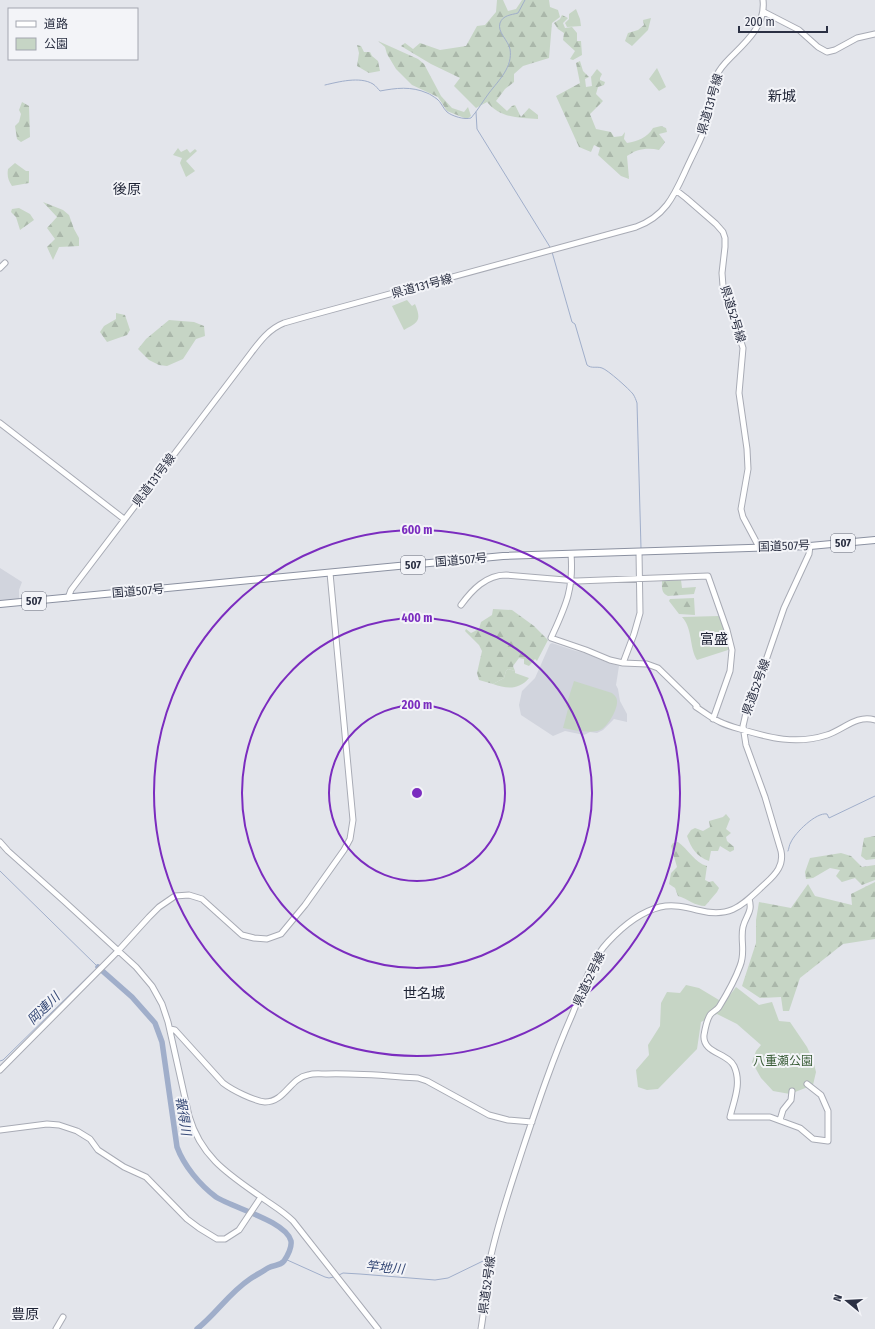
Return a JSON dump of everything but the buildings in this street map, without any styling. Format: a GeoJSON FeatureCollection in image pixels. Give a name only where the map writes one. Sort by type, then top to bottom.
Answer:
{"type":"FeatureCollection","features":[{"type":"Feature","properties":{"kind":"highway","name":"国道507号"},"geometry":{"type":"LineString","coordinates":[[0,604],[503,556],[810,546],[875,540]]}},
{"type":"Feature","properties":{"kind":"street"},"geometry":{"type":"LineString","coordinates":[[763,0],[764,12],[799,30],[818,47],[827,52],[835,50],[857,38],[875,34]]}},
{"type":"Feature","properties":{"kind":"street","name":"県道131号線"},"geometry":{"type":"LineString","coordinates":[[68,598],[72,590],[124,519],[240,366],[260,341],[272,330],[305,317],[636,227],[646,223],[659,214],[677,191],[704,129],[712,89],[717,73],[753,34],[761,21],[764,12]]}},
{"type":"Feature","properties":{"kind":"street","name":"県道52号線"},"geometry":{"type":"LineString","coordinates":[[677,191],[716,224],[723,232],[725,238],[726,247],[722,273],[723,286],[743,348],[738,393],[747,449],[748,470],[741,509],[745,522],[759,547]]}},
{"type":"Feature","properties":{"kind":"street"},"geometry":{"type":"LineString","coordinates":[[0,268],[5,263]]}},
{"type":"Feature","properties":{"kind":"street"},"geometry":{"type":"LineString","coordinates":[[0,423],[124,519]]}},
{"type":"Feature","properties":{"kind":"street","name":"県道52号線"},"geometry":{"type":"LineString","coordinates":[[481,1329],[490,1262],[507,1196],[554,1058],[599,953],[612,938],[638,917],[654,909],[666,906],[676,906],[718,913],[734,909],[749,899],[777,872],[781,863],[782,854],[765,797],[746,745],[743,730],[746,713],[791,590],[809,554],[810,546]]}},
{"type":"Feature","properties":{"kind":"street"},"geometry":{"type":"LineString","coordinates":[[623,663],[639,618],[639,552]]}},
{"type":"Feature","properties":{"kind":"street"},"geometry":{"type":"LineString","coordinates":[[571,554],[572,581],[566,605],[550,638],[610,660],[623,663],[647,664],[658,668],[697,706],[713,718],[726,725],[778,739],[802,740],[830,734],[858,720],[867,718],[875,720]]}},
{"type":"Feature","properties":{"kind":"street"},"geometry":{"type":"LineString","coordinates":[[0,1070],[118,951],[159,906],[175,896],[189,894],[202,899],[242,934],[259,939],[267,939],[276,936],[285,930],[305,905],[347,846],[352,833],[353,820],[330,573]]}},
{"type":"Feature","properties":{"kind":"street"},"geometry":{"type":"LineString","coordinates":[[461,605],[470,593],[486,580],[497,575],[572,581],[708,576],[727,630],[732,650],[730,671],[713,718]]}},
{"type":"Feature","properties":{"kind":"street"},"geometry":{"type":"LineString","coordinates":[[0,842],[14,857],[118,951],[152,986],[162,1004],[170,1029],[189,1116],[194,1132],[205,1151],[219,1166],[280,1210],[297,1225],[378,1329]]}},
{"type":"Feature","properties":{"kind":"street"},"geometry":{"type":"LineString","coordinates":[[749,899],[751,908],[743,927],[744,949],[740,966],[732,984],[718,1008],[710,1016],[704,1033],[704,1040],[708,1048],[732,1063],[734,1067],[737,1079],[737,1089],[730,1116],[766,1116],[800,1128],[813,1138],[828,1141],[828,1112],[820,1095],[807,1084]]}},
{"type":"Feature","properties":{"kind":"street"},"geometry":{"type":"LineString","coordinates":[[170,1029],[175,1030],[223,1083],[232,1089],[261,1101],[277,1099],[296,1081],[308,1075],[344,1073],[418,1078],[427,1081],[489,1115],[508,1120],[532,1122]]}},
{"type":"Feature","properties":{"kind":"street"},"geometry":{"type":"LineString","coordinates":[[780,1120],[783,1110],[790,1100],[792,1091]]}},
{"type":"Feature","properties":{"kind":"street"},"geometry":{"type":"LineString","coordinates":[[0,1130],[47,1124],[59,1125],[77,1131],[90,1138],[98,1150],[124,1167],[146,1177],[187,1219],[218,1239],[225,1239],[240,1230],[261,1197]]}},
{"type":"Feature","properties":{"kind":"street"},"geometry":{"type":"LineString","coordinates":[[56,1329],[63,1318]]}},
{"type":"Feature","properties":{"kind":"shaded area"},"geometry":{"type":"Polygon","coordinates":[[[0,568],[22,582],[19,590],[19,599],[0,600],[0,568]]]}},
{"type":"Feature","properties":{"kind":"shaded area"},"geometry":{"type":"Polygon","coordinates":[[[552,643],[586,653],[619,666],[616,685],[620,701],[627,714],[627,722],[614,719],[603,730],[597,733],[590,732],[584,735],[565,731],[553,736],[521,715],[519,705],[522,691],[535,678],[550,644],[552,643]]]}},
{"type":"Feature","properties":{"kind":"green space"},"geometry":{"type":"Polygon","coordinates":[[[497,0],[503,0],[508,11],[516,9],[522,0],[549,0],[550,7],[558,10],[560,17],[552,23],[549,58],[523,66],[514,74],[514,82],[505,89],[496,101],[507,111],[515,105],[521,117],[529,108],[538,115],[538,119],[510,116],[504,114],[492,107],[487,102],[476,108],[454,86],[460,78],[431,64],[401,46],[405,43],[413,49],[420,43],[440,50],[466,46],[477,26],[485,25],[496,12],[497,0]]]}},
{"type":"Feature","properties":{"kind":"green space"},"geometry":{"type":"Polygon","coordinates":[[[576,9],[581,26],[567,27],[565,23],[569,19],[569,14],[576,9]]]}},
{"type":"Feature","properties":{"kind":"green space"},"geometry":{"type":"Polygon","coordinates":[[[562,15],[568,18],[563,23],[565,28],[572,27],[577,33],[577,41],[581,41],[582,55],[573,60],[570,59],[575,51],[563,40],[564,33],[558,29],[554,23],[560,19],[562,15]]]}},
{"type":"Feature","properties":{"kind":"green space"},"geometry":{"type":"Polygon","coordinates":[[[651,18],[648,30],[632,46],[625,41],[628,33],[638,30],[644,25],[643,20],[651,18]]]}},
{"type":"Feature","properties":{"kind":"green space"},"geometry":{"type":"Polygon","coordinates":[[[378,41],[418,59],[424,64],[441,96],[452,108],[464,112],[468,107],[471,116],[467,119],[447,111],[438,97],[412,85],[396,69],[387,54],[385,47],[378,41]]]}},
{"type":"Feature","properties":{"kind":"green space"},"geometry":{"type":"Polygon","coordinates":[[[357,45],[361,46],[364,52],[370,52],[378,61],[380,71],[369,73],[357,66],[359,53],[357,45]]]}},
{"type":"Feature","properties":{"kind":"green space"},"geometry":{"type":"Polygon","coordinates":[[[580,61],[583,71],[589,77],[585,79],[586,87],[592,86],[591,77],[597,69],[602,74],[600,80],[605,82],[604,85],[598,87],[596,94],[603,101],[590,114],[596,129],[611,132],[614,137],[622,136],[625,132],[624,139],[627,143],[642,138],[653,128],[661,126],[666,128],[667,132],[659,134],[665,142],[659,150],[642,149],[627,156],[629,179],[621,176],[598,155],[600,148],[594,145],[591,152],[579,147],[556,96],[580,83],[576,63],[580,61]]]}},
{"type":"Feature","properties":{"kind":"green space"},"geometry":{"type":"Polygon","coordinates":[[[657,68],[666,87],[659,91],[649,79],[657,68]]]}},
{"type":"Feature","properties":{"kind":"green space"},"geometry":{"type":"Polygon","coordinates":[[[22,102],[29,106],[30,137],[21,142],[17,139],[15,126],[19,122],[21,114],[19,110],[22,102]]]}},
{"type":"Feature","properties":{"kind":"green space"},"geometry":{"type":"Polygon","coordinates":[[[178,148],[181,152],[187,149],[190,153],[195,149],[197,151],[186,161],[195,171],[186,177],[180,163],[182,158],[173,155],[178,148]]]}},
{"type":"Feature","properties":{"kind":"green space"},"geometry":{"type":"Polygon","coordinates":[[[15,163],[26,171],[29,171],[29,183],[12,186],[8,178],[8,169],[15,163]]]}},
{"type":"Feature","properties":{"kind":"green space"},"geometry":{"type":"Polygon","coordinates":[[[43,202],[63,210],[69,215],[79,238],[79,246],[59,247],[53,260],[47,247],[55,239],[47,228],[57,217],[43,202]]]}},
{"type":"Feature","properties":{"kind":"green space"},"geometry":{"type":"Polygon","coordinates":[[[19,208],[30,214],[34,220],[20,230],[16,217],[11,212],[12,209],[19,208]]]}},
{"type":"Feature","properties":{"kind":"green space"},"geometry":{"type":"Polygon","coordinates":[[[407,300],[412,306],[415,304],[418,318],[413,325],[404,330],[392,306],[407,300]]]}},
{"type":"Feature","properties":{"kind":"green space"},"geometry":{"type":"Polygon","coordinates":[[[116,313],[125,315],[130,330],[127,335],[107,342],[100,332],[104,326],[116,319],[116,313]]]}},
{"type":"Feature","properties":{"kind":"green space"},"geometry":{"type":"Polygon","coordinates":[[[169,320],[194,322],[204,326],[205,336],[196,339],[183,359],[167,366],[159,365],[149,360],[138,349],[146,339],[169,320]]]}},
{"type":"Feature","properties":{"kind":"green space"},"geometry":{"type":"Polygon","coordinates":[[[663,580],[681,580],[682,588],[696,587],[694,594],[668,596],[662,590],[663,580]]]}},
{"type":"Feature","properties":{"kind":"green space"},"geometry":{"type":"Polygon","coordinates":[[[694,598],[695,615],[679,614],[669,601],[670,599],[694,598]]]}},
{"type":"Feature","properties":{"kind":"green space"},"geometry":{"type":"Polygon","coordinates":[[[493,609],[512,610],[534,626],[548,640],[537,661],[535,659],[529,666],[524,664],[524,659],[519,658],[513,666],[515,671],[508,669],[504,678],[493,684],[479,680],[477,673],[482,651],[479,645],[465,631],[466,629],[471,633],[479,629],[481,622],[492,615],[493,609]]]}},
{"type":"Feature","properties":{"kind":"green space"},"geometry":{"type":"Polygon","coordinates":[[[719,616],[726,635],[729,648],[728,650],[697,660],[688,627],[682,617],[719,616]]]}},
{"type":"Feature","properties":{"kind":"green space"},"geometry":{"type":"Polygon","coordinates":[[[508,669],[529,678],[521,685],[512,687],[503,687],[493,684],[504,678],[508,669]]]}},
{"type":"Feature","properties":{"kind":"green space"},"geometry":{"type":"Polygon","coordinates":[[[574,681],[612,693],[616,697],[617,705],[614,714],[601,730],[589,732],[563,728],[568,709],[566,706],[574,681]]]}},
{"type":"Feature","properties":{"kind":"green space"},"geometry":{"type":"Polygon","coordinates":[[[726,814],[730,819],[726,829],[731,833],[726,837],[727,841],[734,847],[734,850],[730,852],[720,846],[718,851],[711,851],[709,861],[695,852],[687,836],[691,830],[695,828],[703,831],[710,827],[709,821],[723,817],[726,814]]]}},
{"type":"Feature","properties":{"kind":"green space"},"geometry":{"type":"Polygon","coordinates":[[[875,836],[875,859],[866,860],[861,856],[864,838],[875,836]]]}},
{"type":"Feature","properties":{"kind":"green space"},"geometry":{"type":"Polygon","coordinates":[[[678,842],[695,859],[707,866],[705,880],[709,882],[713,881],[719,888],[705,906],[698,905],[678,896],[675,888],[669,884],[671,873],[677,867],[671,846],[673,843],[678,842]]]}},
{"type":"Feature","properties":{"kind":"green space"},"geometry":{"type":"Polygon","coordinates":[[[841,853],[851,856],[862,867],[875,865],[875,880],[862,885],[855,878],[842,882],[836,876],[840,870],[830,868],[813,878],[806,879],[805,872],[810,858],[841,853]]]}},
{"type":"Feature","properties":{"kind":"green space"},"geometry":{"type":"Polygon","coordinates":[[[875,882],[875,939],[843,944],[800,978],[789,1011],[783,1011],[781,997],[760,998],[742,986],[756,943],[756,920],[759,902],[791,908],[808,884],[815,896],[852,905],[851,894],[875,882]]]}},
{"type":"Feature","properties":{"kind":"green space","name":"八重瀬公園"},"geometry":{"type":"Polygon","coordinates":[[[686,985],[699,988],[724,1003],[736,987],[759,1005],[772,1002],[779,1021],[790,1022],[807,1047],[813,1060],[816,1072],[813,1085],[790,1094],[773,1091],[761,1078],[752,1062],[756,1051],[761,1045],[737,1024],[717,1014],[701,1022],[697,1049],[658,1089],[647,1090],[638,1087],[636,1070],[649,1055],[648,1045],[660,1026],[661,1003],[667,992],[680,993],[686,985]]]}},
{"type":"Feature","properties":{"kind":"waterway"},"geometry":{"type":"LineString","coordinates":[[325,85],[342,81],[362,80],[374,85],[380,91],[398,88],[415,89],[428,93],[437,99],[447,112],[452,115],[462,118],[471,118],[501,78],[509,62],[510,49],[500,30],[499,26],[501,20],[505,17],[518,13],[525,0]]}},
{"type":"Feature","properties":{"kind":"waterway"},"geometry":{"type":"LineString","coordinates":[[476,112],[477,129],[550,247]]}},
{"type":"Feature","properties":{"kind":"waterway"},"geometry":{"type":"LineString","coordinates":[[552,252],[572,322],[575,324],[587,365],[602,368],[609,372],[631,392],[637,403],[641,548]]}},
{"type":"Feature","properties":{"kind":"waterway"},"geometry":{"type":"LineString","coordinates":[[788,851],[793,838],[806,824],[817,816],[827,814],[829,818],[875,796]]}},
{"type":"Feature","properties":{"kind":"waterway","name":"報得川"},"geometry":{"type":"LineString","coordinates":[[0,871],[98,967],[3,1060],[0,1061]]}},
{"type":"Feature","properties":{"kind":"waterway","name":"報得川"},"geometry":{"type":"LineString","coordinates":[[98,967],[132,997],[155,1023],[162,1042],[177,1147],[188,1168],[198,1181],[216,1197],[270,1221],[280,1227],[291,1241],[289,1251],[282,1263],[268,1268],[242,1285],[197,1329]]}},
{"type":"Feature","properties":{"kind":"waterway","name":"竿地川"},"geometry":{"type":"LineString","coordinates":[[285,1259],[325,1277],[334,1277]]}},
{"type":"Feature","properties":{"kind":"waterway","name":"竿地川"},"geometry":{"type":"LineString","coordinates":[[339,1275],[343,1273],[435,1280],[448,1278],[483,1261]]}},
{"type":"Feature","properties":{"kind":"district","name":"新城"},"geometry":{"type":"Point","coordinates":[782,96]}},
{"type":"Feature","properties":{"kind":"district","name":"後原"},"geometry":{"type":"Point","coordinates":[127,189]}},
{"type":"Feature","properties":{"kind":"district","name":"富盛"},"geometry":{"type":"Point","coordinates":[714,639]}},
{"type":"Feature","properties":{"kind":"district","name":"世名城"},"geometry":{"type":"Point","coordinates":[424,993]}},
{"type":"Feature","properties":{"kind":"district","name":"豊原"},"geometry":{"type":"Point","coordinates":[25,1314]}},
{"type":"Feature","properties":{"kind":"water label","name":"岡連川"},"geometry":{"type":"Point","coordinates":[43,1008]}}]}
